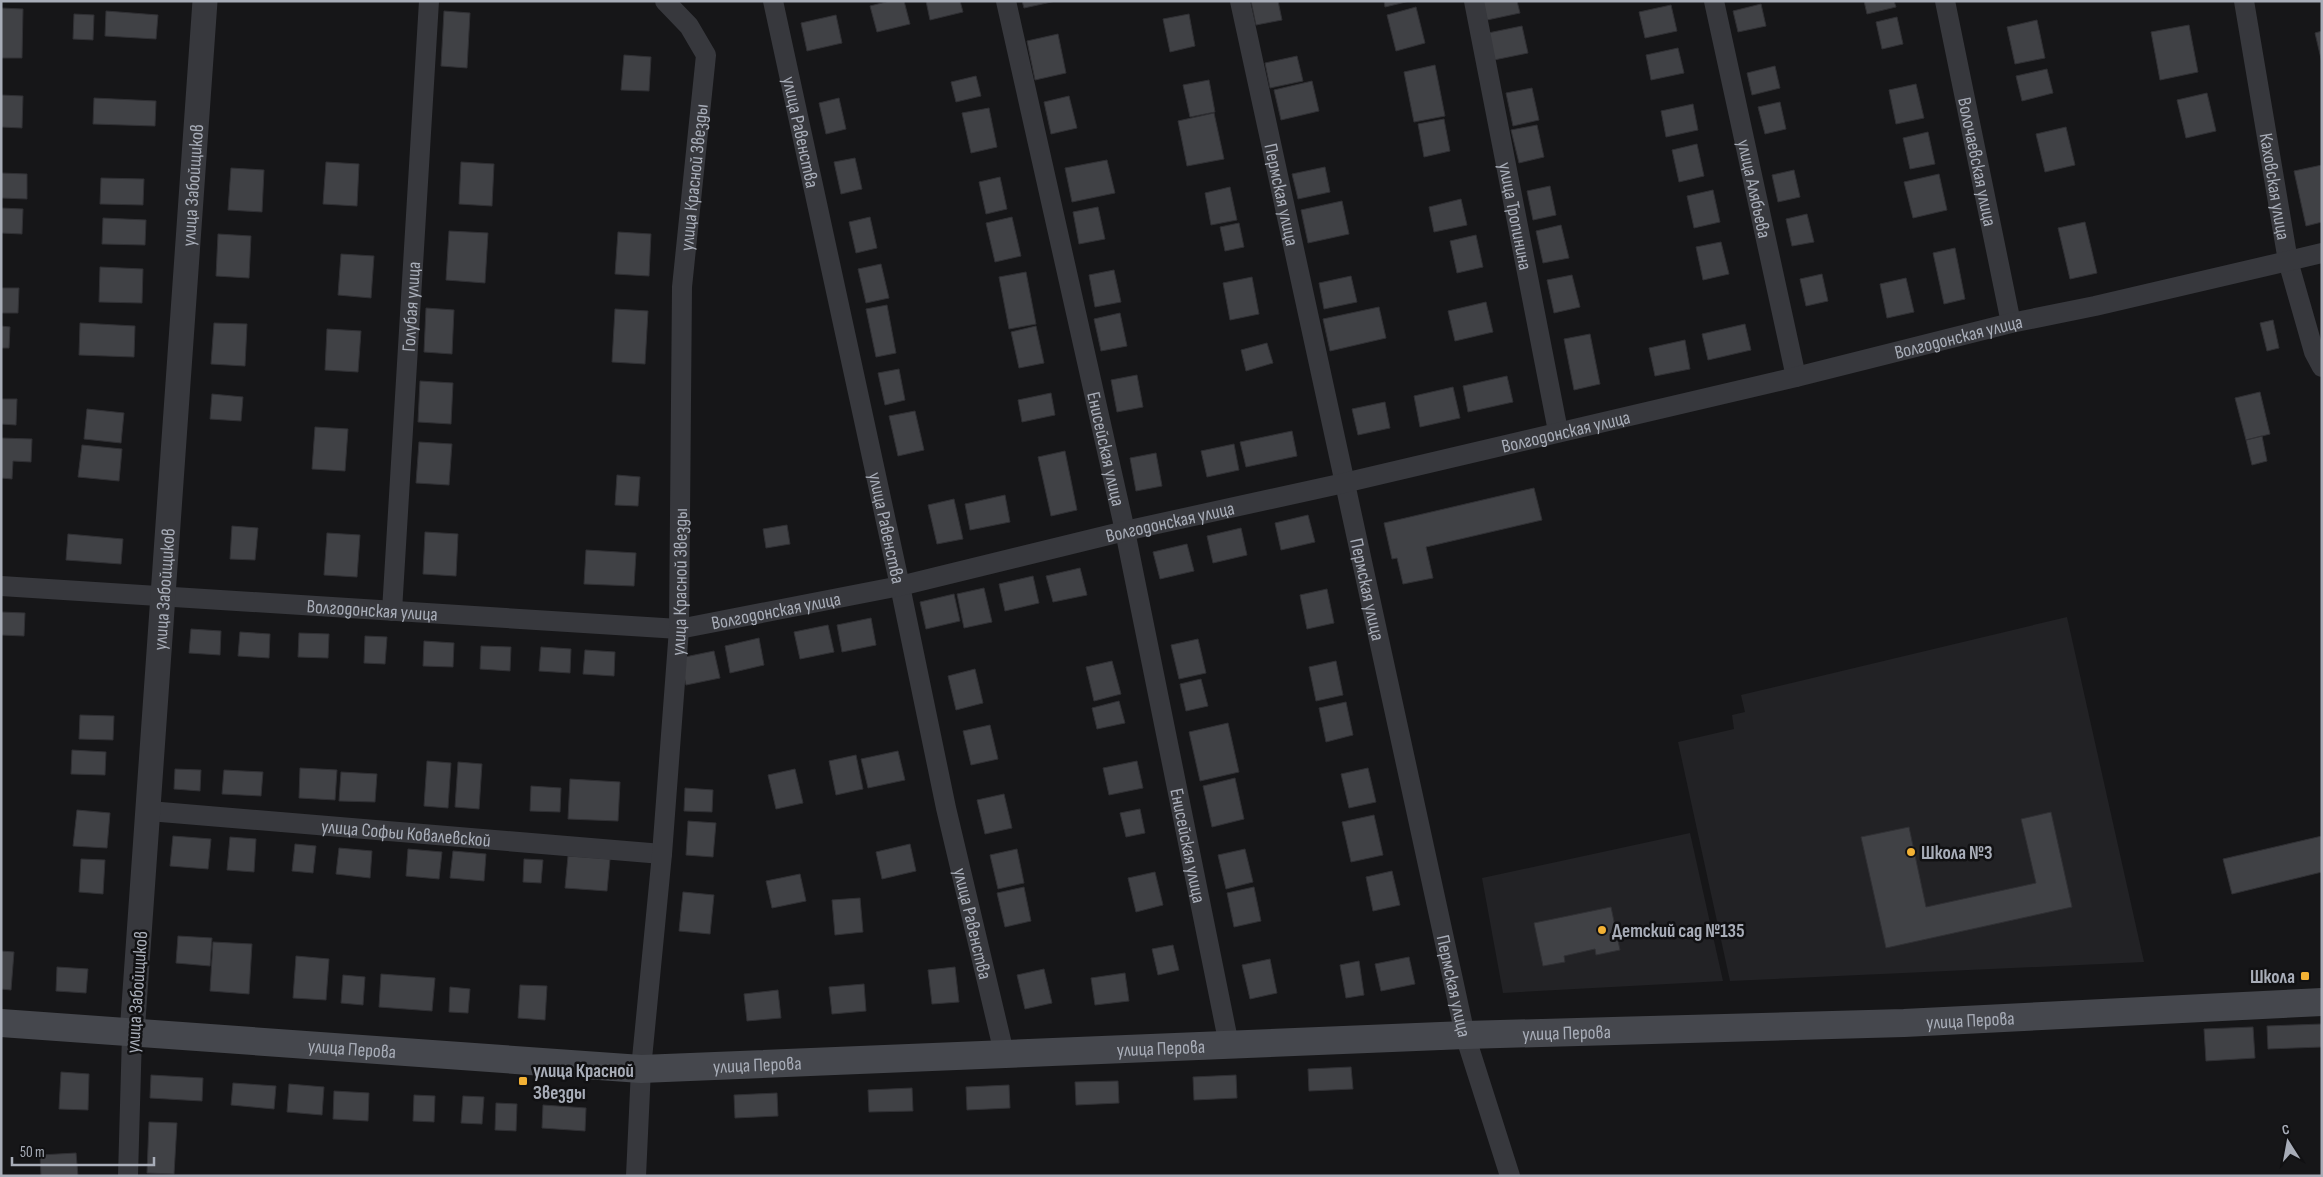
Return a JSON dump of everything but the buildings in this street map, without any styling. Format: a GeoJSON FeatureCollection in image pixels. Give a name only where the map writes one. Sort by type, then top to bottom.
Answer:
{"type":"FeatureCollection","features":[{"type":"Feature","properties":{"kind":"main road","name":"улица Перова"},"geometry":{"type":"LineString","coordinates":[[1,1023],[132,1034],[641,1069],[1465,1035],[1904,1023],[2322,1002]]}},
{"type":"Feature","properties":{"kind":"street","name":"улица Забойщиков"},"geometry":{"type":"LineString","coordinates":[[128,1176],[132,1034],[150,811],[162,596],[205,1]]}},
{"type":"Feature","properties":{"kind":"street","name":"Голубая улица"},"geometry":{"type":"LineString","coordinates":[[392,611],[429,1]]}},
{"type":"Feature","properties":{"kind":"street","name":"улица Красной Звезды"},"geometry":{"type":"LineString","coordinates":[[636,1176],[641,1069],[662,854],[679,629],[682,287],[706,55],[689,26],[666,1]]}},
{"type":"Feature","properties":{"kind":"street","name":"улица Равенства"},"geometry":{"type":"LineString","coordinates":[[774,1],[946,808],[1004,1053]]}},
{"type":"Feature","properties":{"kind":"street","name":"Енисейская улица"},"geometry":{"type":"LineString","coordinates":[[1006,1],[1125,531],[1229,1045]]}},
{"type":"Feature","properties":{"kind":"street","name":"Пермская улица"},"geometry":{"type":"LineString","coordinates":[[1240,1],[1465,1035],[1510,1176]]}},
{"type":"Feature","properties":{"kind":"street","name":"улица Тропинина"},"geometry":{"type":"LineString","coordinates":[[1474,1],[1558,431]]}},
{"type":"Feature","properties":{"kind":"street","name":"улица Алябьева"},"geometry":{"type":"LineString","coordinates":[[1714,1],[1796,377]]}},
{"type":"Feature","properties":{"kind":"street","name":"Волочаевская улица"},"geometry":{"type":"LineString","coordinates":[[1945,1],[2010,323]]}},
{"type":"Feature","properties":{"kind":"street","name":"Каховская улица"},"geometry":{"type":"LineString","coordinates":[[2244,1],[2288,261],[2314,352],[2322,368]]}},
{"type":"Feature","properties":{"kind":"street","name":"Волгодонская улица"},"geometry":{"type":"LineString","coordinates":[[1,586],[679,629],[900,586],[1125,531],[1344,483],[1558,431],[1796,377],[2010,323],[2095,306],[2322,253]]}},
{"type":"Feature","properties":{"kind":"street","name":"улица Софьи Ковалевской"},"geometry":{"type":"LineString","coordinates":[[150,811],[662,854]]}},
{"type":"Feature","properties":{"kind":"shaded area","name":"Школа №3"},"geometry":{"type":"Polygon","coordinates":[[[2067,617],[2144,962],[1730,981],[1678,742],[1734,729],[1732,715],[1745,712],[1741,695],[2067,617]]]}},
{"type":"Feature","properties":{"kind":"shaded area","name":"Детский сад №135"},"geometry":{"type":"Polygon","coordinates":[[[1690,833],[1723,981],[1503,993],[1482,878],[1690,833]]]}},
{"type":"Feature","properties":{"kind":"place","name":"Школа №3"},"geometry":{"type":"Point","coordinates":[1911,852]}},
{"type":"Feature","properties":{"kind":"place","name":"Детский сад №135"},"geometry":{"type":"Point","coordinates":[1602,930]}},
{"type":"Feature","properties":{"kind":"place","name":"Школа"},"geometry":{"type":"Point","coordinates":[2305,976]}},
{"type":"Feature","properties":{"kind":"place","name":"улица Красной Звезды"},"geometry":{"type":"Point","coordinates":[523,1081]}}]}
